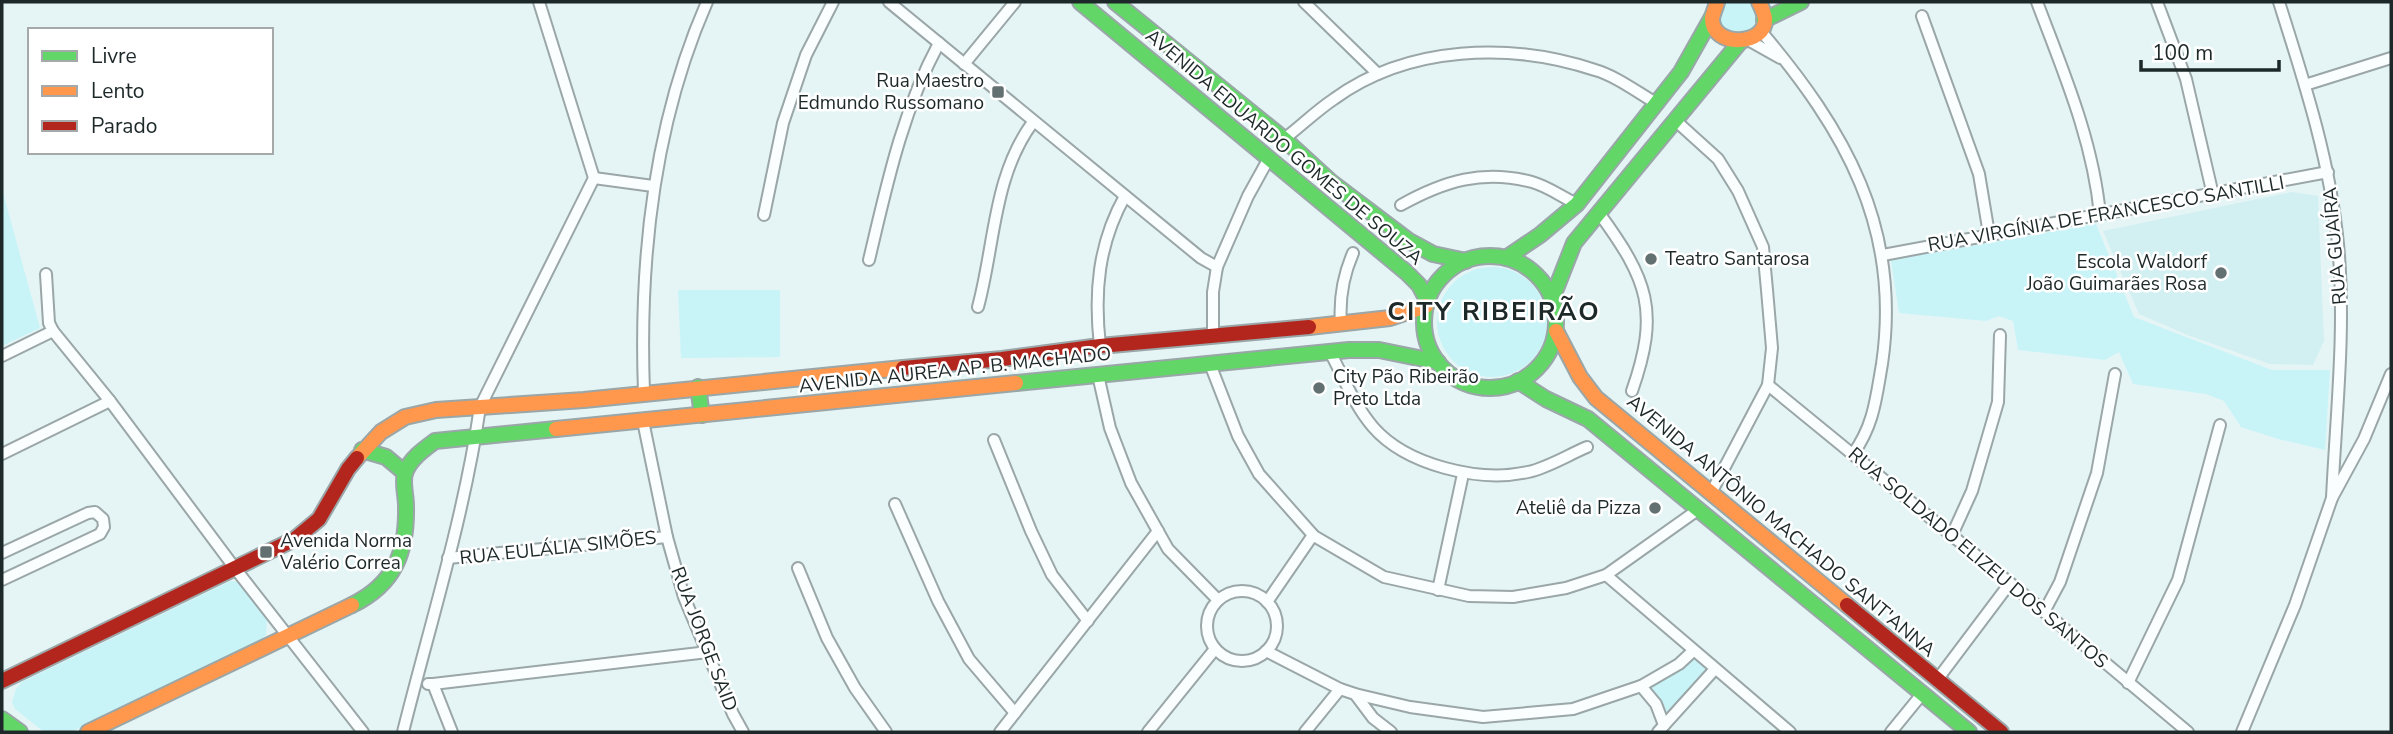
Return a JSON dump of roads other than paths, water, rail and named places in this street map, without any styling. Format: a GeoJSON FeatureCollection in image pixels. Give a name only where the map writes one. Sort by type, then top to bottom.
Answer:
{"type":"FeatureCollection","features":[{"type":"Feature","properties":{"kind":"street"},"geometry":{"type":"LineString","coordinates":[[403,732],[448,558],[476,438],[480,407],[594,178],[539,2]]}},
{"type":"Feature","properties":{"kind":"street"},"geometry":{"type":"LineString","coordinates":[[643,393],[643,277],[653,186],[676,89],[695,29],[707,2]]}},
{"type":"Feature","properties":{"kind":"street"},"geometry":{"type":"LineString","coordinates":[[764,215],[783,123],[806,55],[833,2]]}},
{"type":"Feature","properties":{"kind":"street"},"geometry":{"type":"LineString","coordinates":[[889,2],[1201,258],[1217,267]]}},
{"type":"Feature","properties":{"kind":"street"},"geometry":{"type":"LineString","coordinates":[[964,64],[1016,2]]}},
{"type":"Feature","properties":{"kind":"street","name":"AVENIDA EDUARDO GOMES DE SOUZA"},"geometry":{"type":"LineString","coordinates":[[1080,2],[1406,272],[1419,285],[1427,303]]}},
{"type":"Feature","properties":{"kind":"street","name":"AVENIDA EDUARDO GOMES DE SOUZA"},"geometry":{"type":"LineString","coordinates":[[1115,2],[1284,139],[1331,182],[1409,241],[1433,254],[1466,261]]}},
{"type":"Feature","properties":{"kind":"street"},"geometry":{"type":"LineString","coordinates":[[1304,2],[1378,74]]}},
{"type":"Feature","properties":{"kind":"street"},"geometry":{"type":"LineString","coordinates":[[1759,2],[1763,13],[1762,25],[1841,140],[1871,210],[1883,255],[1884,346],[1878,387],[1866,435],[1853,454]]}},
{"type":"Feature","properties":{"kind":"street"},"geometry":{"type":"LineString","coordinates":[[1552,299],[1574,243],[1676,121],[1744,41],[1762,25],[1801,2]]}},
{"type":"Feature","properties":{"kind":"street"},"geometry":{"type":"LineString","coordinates":[[2037,2],[2091,153],[2100,215]]}},
{"type":"Feature","properties":{"kind":"street"},"geometry":{"type":"LineString","coordinates":[[2157,2],[2186,79],[2213,195]]}},
{"type":"Feature","properties":{"kind":"street","name":"RUA GUAÍRA"},"geometry":{"type":"LineString","coordinates":[[2279,2],[2328,172],[2338,243],[2342,309],[2332,498]]}},
{"type":"Feature","properties":{"kind":"street"},"geometry":{"type":"LineString","coordinates":[[1713,7],[1715,27],[1721,36],[1730,41],[1744,41],[1786,61]]}},
{"type":"Feature","properties":{"kind":"street"},"geometry":{"type":"LineString","coordinates":[[1506,258],[1540,235],[1577,204],[1681,72],[1713,7]]}},
{"type":"Feature","properties":{"kind":"street"},"geometry":{"type":"LineString","coordinates":[[1922,16],[1979,174],[1989,234]]}},
{"type":"Feature","properties":{"kind":"street"},"geometry":{"type":"LineString","coordinates":[[869,260],[905,118],[939,43]]}},
{"type":"Feature","properties":{"kind":"street"},"geometry":{"type":"LineString","coordinates":[[1156,64],[1169,47]]}},
{"type":"Feature","properties":{"kind":"street"},"geometry":{"type":"LineString","coordinates":[[1284,139],[1335,98],[1378,74],[1406,64],[1463,53],[1532,54],[1598,70],[1656,103]]}},
{"type":"Feature","properties":{"kind":"street"},"geometry":{"type":"LineString","coordinates":[[2305,85],[2391,58]]}},
{"type":"Feature","properties":{"kind":"street"},"geometry":{"type":"LineString","coordinates":[[1676,121],[1718,159],[1738,191],[1763,247],[1772,348],[1768,385],[1711,493]]}},
{"type":"Feature","properties":{"kind":"street"},"geometry":{"type":"LineString","coordinates":[[978,307],[1004,180],[1020,139],[1033,122]]}},
{"type":"Feature","properties":{"kind":"street"},"geometry":{"type":"LineString","coordinates":[[1619,150],[1639,167]]}},
{"type":"Feature","properties":{"kind":"street"},"geometry":{"type":"LineString","coordinates":[[1213,336],[1213,292],[1217,267],[1248,196],[1269,158]]}},
{"type":"Feature","properties":{"kind":"street","name":"RUA VIRGÍNIA DE FRANCESCO SANTILLI"},"geometry":{"type":"LineString","coordinates":[[1883,255],[2328,172]]}},
{"type":"Feature","properties":{"kind":"street"},"geometry":{"type":"LineString","coordinates":[[1401,205],[1432,188],[1470,177],[1502,177],[1534,183],[1577,204]]}},
{"type":"Feature","properties":{"kind":"street"},"geometry":{"type":"LineString","coordinates":[[594,178],[653,186]]}},
{"type":"Feature","properties":{"kind":"street"},"geometry":{"type":"LineString","coordinates":[[1317,197],[1331,182]]}},
{"type":"Feature","properties":{"kind":"street"},"geometry":{"type":"LineString","coordinates":[[1100,346],[1096,308],[1101,267],[1112,218],[1125,196]]}},
{"type":"Feature","properties":{"kind":"street"},"geometry":{"type":"LineString","coordinates":[[1599,213],[1618,240],[1640,281],[1648,310],[1644,356],[1632,391]]}},
{"type":"Feature","properties":{"kind":"street"},"geometry":{"type":"LineString","coordinates":[[1341,324],[1339,302],[1345,271],[1353,253]]}},
{"type":"Feature","properties":{"kind":"street"},"geometry":{"type":"LineString","coordinates":[[1486,257],[1506,258],[1526,266],[1542,281],[1552,299],[1556,331],[1552,345],[1539,367],[1504,387],[1476,387],[1451,375],[1438,362],[1428,346],[1423,323],[1427,303],[1433,289],[1446,273],[1466,261],[1486,257]]}},
{"type":"Feature","properties":{"kind":"street"},"geometry":{"type":"LineString","coordinates":[[46,274],[49,323],[52,331],[110,401],[234,567],[363,732]]}},
{"type":"Feature","properties":{"kind":"street","name":"AVENIDA AUREA AP. B. MACHADO"},"geometry":{"type":"LineString","coordinates":[[480,407],[584,400],[1002,359],[1100,346],[1341,324],[1390,318],[1427,303]]}},
{"type":"Feature","properties":{"kind":"street"},"geometry":{"type":"LineString","coordinates":[[2,356],[52,331]]}},
{"type":"Feature","properties":{"kind":"street"},"geometry":{"type":"LineString","coordinates":[[1273,331],[1275,357]]}},
{"type":"Feature","properties":{"kind":"street","name":"AVENIDA ANTÔNIO MACHADO SANT'ANNA"},"geometry":{"type":"LineString","coordinates":[[1556,331],[1580,377],[1597,398],[2001,732]]}},
{"type":"Feature","properties":{"kind":"street"},"geometry":{"type":"LineString","coordinates":[[1952,535],[1972,491],[1998,402],[2000,335]]}},
{"type":"Feature","properties":{"kind":"street","name":"AVENIDA AUREA AP. B. MACHADO"},"geometry":{"type":"LineString","coordinates":[[476,438],[1330,352],[1379,350],[1438,362]]}},
{"type":"Feature","properties":{"kind":"street"},"geometry":{"type":"LineString","coordinates":[[1330,352],[1361,411],[1389,442],[1422,459],[1463,474],[1528,472],[1587,446]]}},
{"type":"Feature","properties":{"kind":"street"},"geometry":{"type":"LineString","coordinates":[[1002,359],[1004,383]]}},
{"type":"Feature","properties":{"kind":"street"},"geometry":{"type":"LineString","coordinates":[[1210,364],[1238,436],[1259,474],[1313,535],[1384,577],[1469,596],[1513,597],[1566,587],[1606,575],[1699,509]]}},
{"type":"Feature","properties":{"kind":"street"},"geometry":{"type":"LineString","coordinates":[[2044,612],[2060,582],[2097,473],[2115,374]]}},
{"type":"Feature","properties":{"kind":"street"},"geometry":{"type":"LineString","coordinates":[[2242,732],[2295,606],[2332,498],[2364,439],[2391,374]]}},
{"type":"Feature","properties":{"kind":"street"},"geometry":{"type":"LineString","coordinates":[[1098,375],[1110,428],[1131,483],[1168,549],[1218,600]]}},
{"type":"Feature","properties":{"kind":"street","name":"AVENIDA ANTÔNIO MACHADO SANT'ANNA"},"geometry":{"type":"LineString","coordinates":[[1518,381],[1546,399],[1588,419],[1969,732]]}},
{"type":"Feature","properties":{"kind":"street","name":"RUA SOLDADO ELIZEU DOS SANTOS"},"geometry":{"type":"LineString","coordinates":[[1768,385],[2188,732]]}},
{"type":"Feature","properties":{"kind":"street"},"geometry":{"type":"LineString","coordinates":[[698,387],[702,415]]}},
{"type":"Feature","properties":{"kind":"street"},"geometry":{"type":"LineString","coordinates":[[584,400],[587,426]]}},
{"type":"Feature","properties":{"kind":"street"},"geometry":{"type":"LineString","coordinates":[[2,454],[110,401]]}},
{"type":"Feature","properties":{"kind":"street"},"geometry":{"type":"LineString","coordinates":[[2,681],[295,539],[319,519],[362,450],[381,432],[405,417],[436,410],[480,407]]}},
{"type":"Feature","properties":{"kind":"street","name":"RUA JORGE SAID"},"geometry":{"type":"LineString","coordinates":[[643,421],[667,537],[684,597],[743,732]]}},
{"type":"Feature","properties":{"kind":"street"},"geometry":{"type":"LineString","coordinates":[[2129,683],[2178,580],[2220,425]]}},
{"type":"Feature","properties":{"kind":"street"},"geometry":{"type":"LineString","coordinates":[[405,473],[422,450],[435,441],[476,438]]}},
{"type":"Feature","properties":{"kind":"street"},"geometry":{"type":"LineString","coordinates":[[993,440],[1052,575],[1088,621]]}},
{"type":"Feature","properties":{"kind":"street"},"geometry":{"type":"LineString","coordinates":[[89,732],[289,636],[364,598],[385,583],[398,565],[407,530],[405,473],[395,461],[384,455],[362,450]]}},
{"type":"Feature","properties":{"kind":"street"},"geometry":{"type":"LineString","coordinates":[[1645,465],[1659,450]]}},
{"type":"Feature","properties":{"kind":"street"},"geometry":{"type":"LineString","coordinates":[[1438,590],[1463,474]]}},
{"type":"Feature","properties":{"kind":"street"},"geometry":{"type":"LineString","coordinates":[[895,504],[932,589],[970,659],[1015,713]]}},
{"type":"Feature","properties":{"kind":"street"},"geometry":{"type":"LineString","coordinates":[[2,553],[88,513],[95,512],[103,519],[104,527],[100,534],[2,580]]}},
{"type":"Feature","properties":{"kind":"street"},"geometry":{"type":"LineString","coordinates":[[1000,732],[1158,531]]}},
{"type":"Feature","properties":{"kind":"street"},"geometry":{"type":"LineString","coordinates":[[1267,602],[1313,535]]}},
{"type":"Feature","properties":{"kind":"street","name":"RUA EULÁLIA SIMÕES"},"geometry":{"type":"LineString","coordinates":[[448,558],[667,537]]}},
{"type":"Feature","properties":{"kind":"street"},"geometry":{"type":"LineString","coordinates":[[798,568],[827,638],[855,688],[886,732]]}},
{"type":"Feature","properties":{"kind":"street"},"geometry":{"type":"LineString","coordinates":[[1606,575],[1790,732]]}},
{"type":"Feature","properties":{"kind":"street"},"geometry":{"type":"LineString","coordinates":[[1937,680],[2010,583]]}},
{"type":"Feature","properties":{"kind":"street"},"geometry":{"type":"LineString","coordinates":[[1810,600],[1822,585]]}},
{"type":"Feature","properties":{"kind":"street"},"geometry":{"type":"LineString","coordinates":[[1238,591],[1249,592],[1267,602],[1276,621],[1272,642],[1266,651],[1257,657],[1235,660],[1215,649],[1207,629],[1208,618],[1218,600],[1238,591]]}},
{"type":"Feature","properties":{"kind":"street"},"geometry":{"type":"LineString","coordinates":[[1148,732],[1215,649]]}},
{"type":"Feature","properties":{"kind":"street"},"geometry":{"type":"LineString","coordinates":[[1266,651],[1355,694],[1410,707],[1483,717],[1573,709],[1642,686],[1679,664],[1693,651]]}},
{"type":"Feature","properties":{"kind":"street"},"geometry":{"type":"LineString","coordinates":[[415,683],[433,684],[708,652]]}},
{"type":"Feature","properties":{"kind":"street"},"geometry":{"type":"LineString","coordinates":[[1661,729],[1715,669]]}},
{"type":"Feature","properties":{"kind":"street"},"geometry":{"type":"LineString","coordinates":[[433,684],[452,732]]}},
{"type":"Feature","properties":{"kind":"street"},"geometry":{"type":"LineString","coordinates":[[1642,686],[1656,704],[1661,729]]}},
{"type":"Feature","properties":{"kind":"street"},"geometry":{"type":"LineString","coordinates":[[1305,732],[1340,689]]}},
{"type":"Feature","properties":{"kind":"street"},"geometry":{"type":"LineString","coordinates":[[1355,694],[1373,718],[1391,732]]}},
{"type":"Feature","properties":{"kind":"street"},"geometry":{"type":"LineString","coordinates":[[1891,732],[1922,694]]}},
{"type":"Feature","properties":{"kind":"street"},"geometry":{"type":"LineString","coordinates":[[2,719],[20,732]]}},
{"type":"Feature","properties":{"kind":"place","name":"Rua Maestro Edmundo Russomano"},"geometry":{"type":"Point","coordinates":[998,92]}},
{"type":"Feature","properties":{"kind":"place","name":"Teatro Santarosa"},"geometry":{"type":"Point","coordinates":[1651,259]}},
{"type":"Feature","properties":{"kind":"place","name":"Escola Waldorf João Guimarães Rosa"},"geometry":{"type":"Point","coordinates":[2221,273]}},
{"type":"Feature","properties":{"kind":"place","name":"City Pão Ribeirão Preto Ltda"},"geometry":{"type":"Point","coordinates":[1319,388]}},
{"type":"Feature","properties":{"kind":"place","name":"Ateliê da Pizza"},"geometry":{"type":"Point","coordinates":[1655,508]}},
{"type":"Feature","properties":{"kind":"place","name":"Avenida Norma Valério Correa"},"geometry":{"type":"Point","coordinates":[266,552]}},
{"type":"Feature","properties":{"kind":"district","name":"CITY RIBEIRÃO"},"geometry":{"type":"Point","coordinates":[1494,311]}}]}
